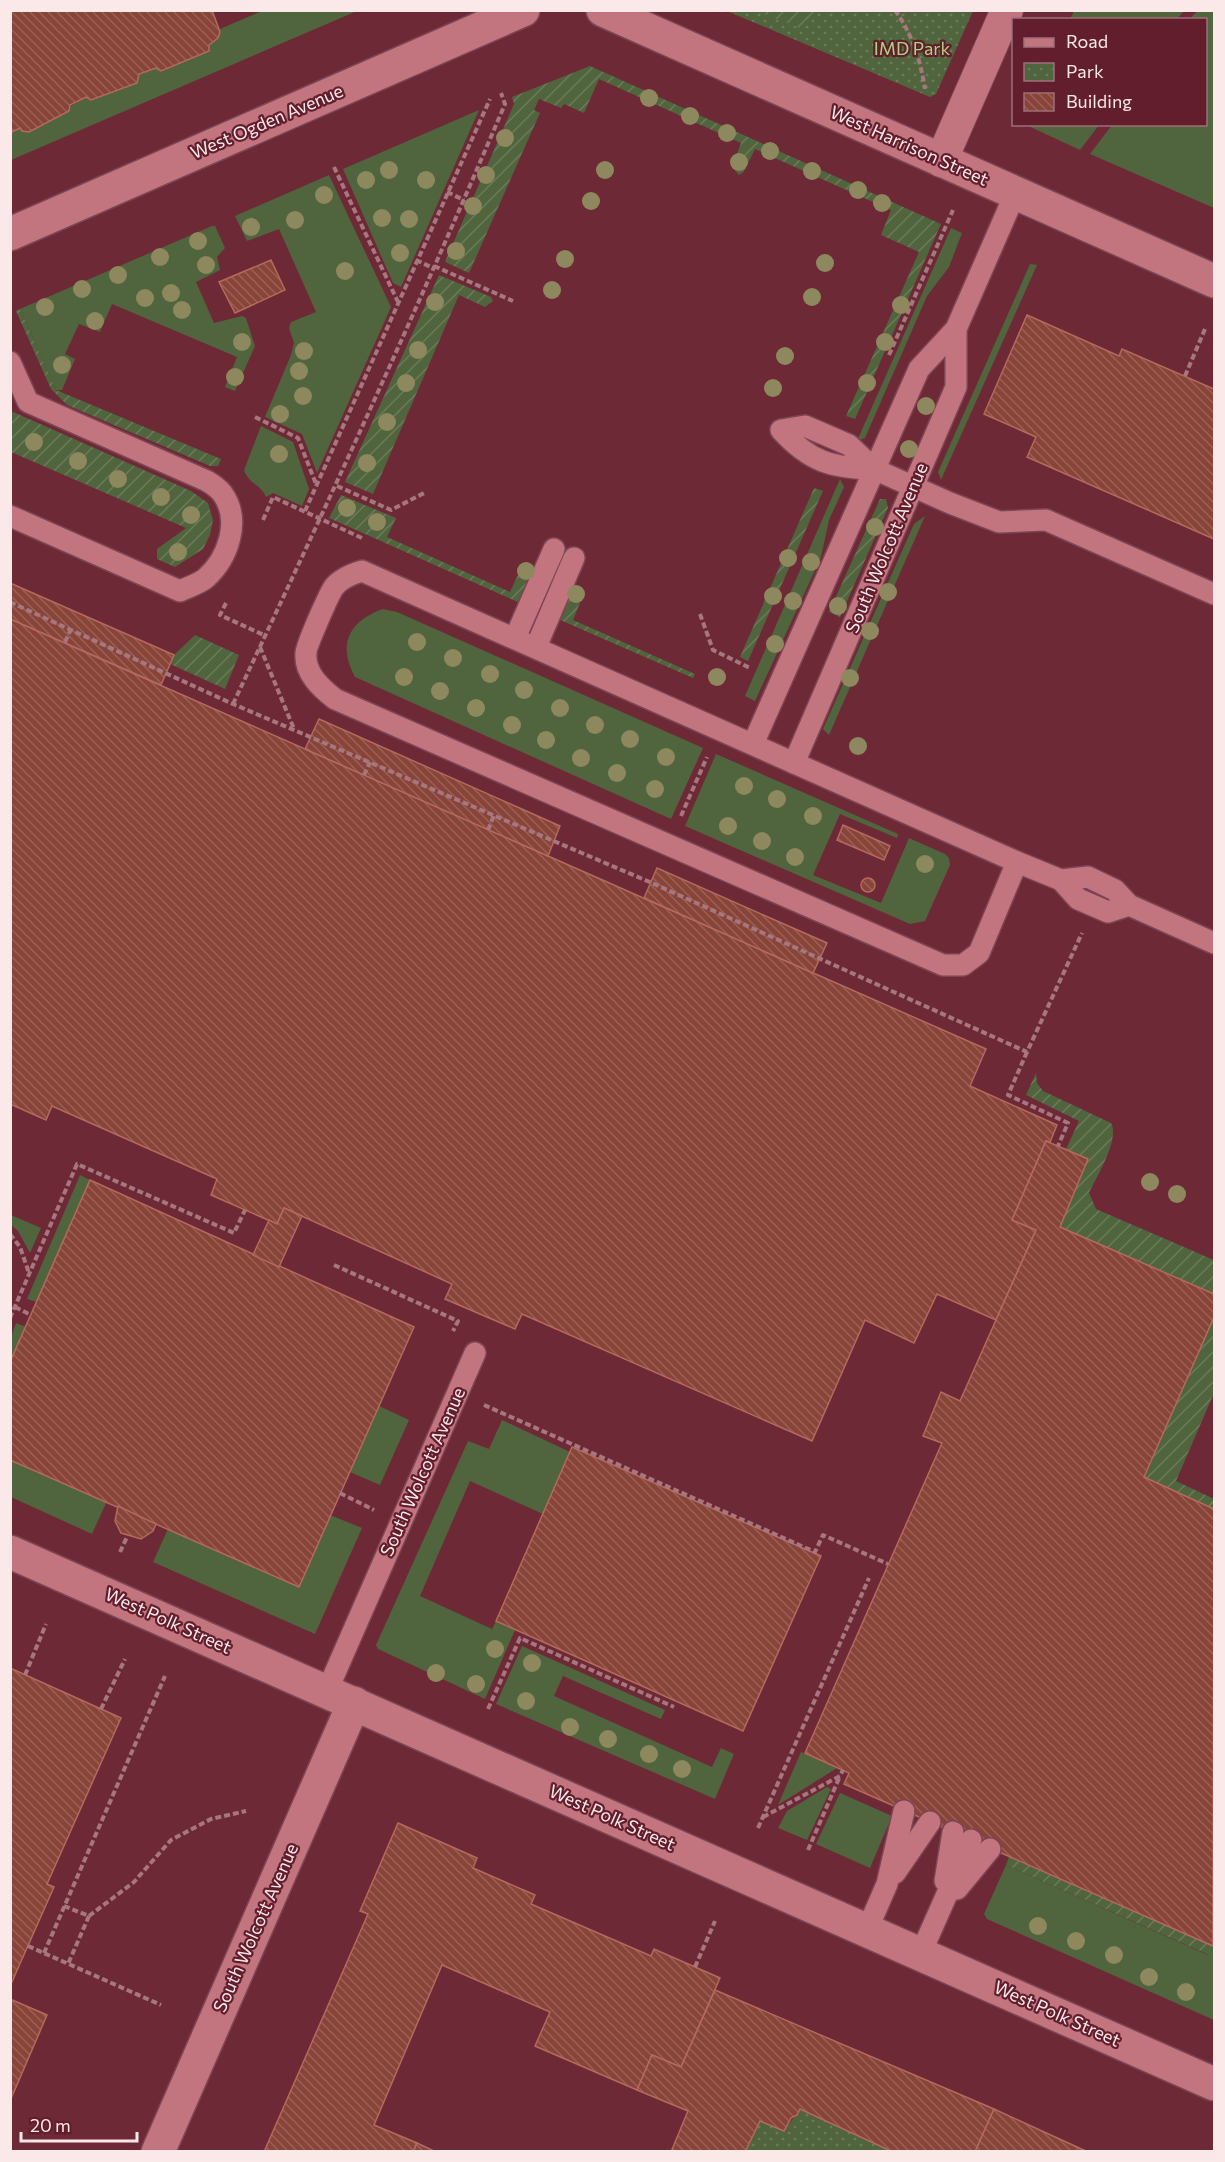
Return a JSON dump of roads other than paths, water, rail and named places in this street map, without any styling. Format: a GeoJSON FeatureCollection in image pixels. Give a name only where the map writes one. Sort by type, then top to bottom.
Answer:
{"type":"FeatureCollection","features":[{"type":"Feature","properties":{"kind":"street","name":"West Ogden Avenue"},"geometry":{"type":"LineString","coordinates":[[10,234],[523,10]]}},
{"type":"Feature","properties":{"kind":"street","name":"West Harrison Street"},"geometry":{"type":"LineString","coordinates":[[603,10],[1215,281]]}},
{"type":"Feature","properties":{"kind":"street"},"geometry":{"type":"LineString","coordinates":[[941,161],[1007,10]]}},
{"type":"Feature","properties":{"kind":"street","name":"West Polk Street"},"geometry":{"type":"LineString","coordinates":[[10,1552],[1215,2084]]}},
{"type":"Feature","properties":{"kind":"street","name":"South Wolcott Avenue"},"geometry":{"type":"LineString","coordinates":[[158,2151],[341,1697]]}},
{"type":"Feature","properties":{"kind":"lane","name":"South Wolcott Avenue"},"geometry":{"type":"LineString","coordinates":[[753,744],[919,369],[956,329],[1015,194]]}},
{"type":"Feature","properties":{"kind":"lane","name":"South Wolcott Avenue"},"geometry":{"type":"LineString","coordinates":[[794,763],[956,387],[956,329]]}},
{"type":"Feature","properties":{"kind":"lane"},"geometry":{"type":"LineString","coordinates":[[10,362],[19,400],[207,481],[222,493],[231,515],[231,537],[219,563],[204,580],[180,591],[10,516]]}},
{"type":"Feature","properties":{"kind":"lane"},"geometry":{"type":"LineString","coordinates":[[874,469],[999,522],[1046,520],[1215,594]]}},
{"type":"Feature","properties":{"kind":"lane"},"geometry":{"type":"LineString","coordinates":[[515,638],[554,549]]}},
{"type":"Feature","properties":{"kind":"lane"},"geometry":{"type":"LineString","coordinates":[[536,647],[574,558]]}},
{"type":"Feature","properties":{"kind":"lane"},"geometry":{"type":"LineString","coordinates":[[1017,862],[979,953],[963,965],[943,965],[335,699],[319,686],[309,669],[306,652],[334,587],[346,577],[362,571],[1017,862],[1061,880],[1088,877],[1115,890],[1129,905],[1215,943]]}},
{"type":"Feature","properties":{"kind":"lane","name":"South Wolcott Avenue"},"geometry":{"type":"LineString","coordinates":[[341,1697],[475,1353]]}},
{"type":"Feature","properties":{"kind":"lane"},"geometry":{"type":"LineString","coordinates":[[867,1930],[887,1884],[904,1810]]}},
{"type":"Feature","properties":{"kind":"lane"},"geometry":{"type":"LineString","coordinates":[[887,1884],[930,1822]]}},
{"type":"Feature","properties":{"kind":"lane"},"geometry":{"type":"LineString","coordinates":[[920,1955],[941,1908],[962,1836]]}},
{"type":"Feature","properties":{"kind":"lane"},"geometry":{"type":"LineString","coordinates":[[941,1908],[990,1849]]}},
{"type":"Feature","properties":{"kind":"park label","name":"IMD Park"},"geometry":{"type":"Point","coordinates":[912,49]}}]}
